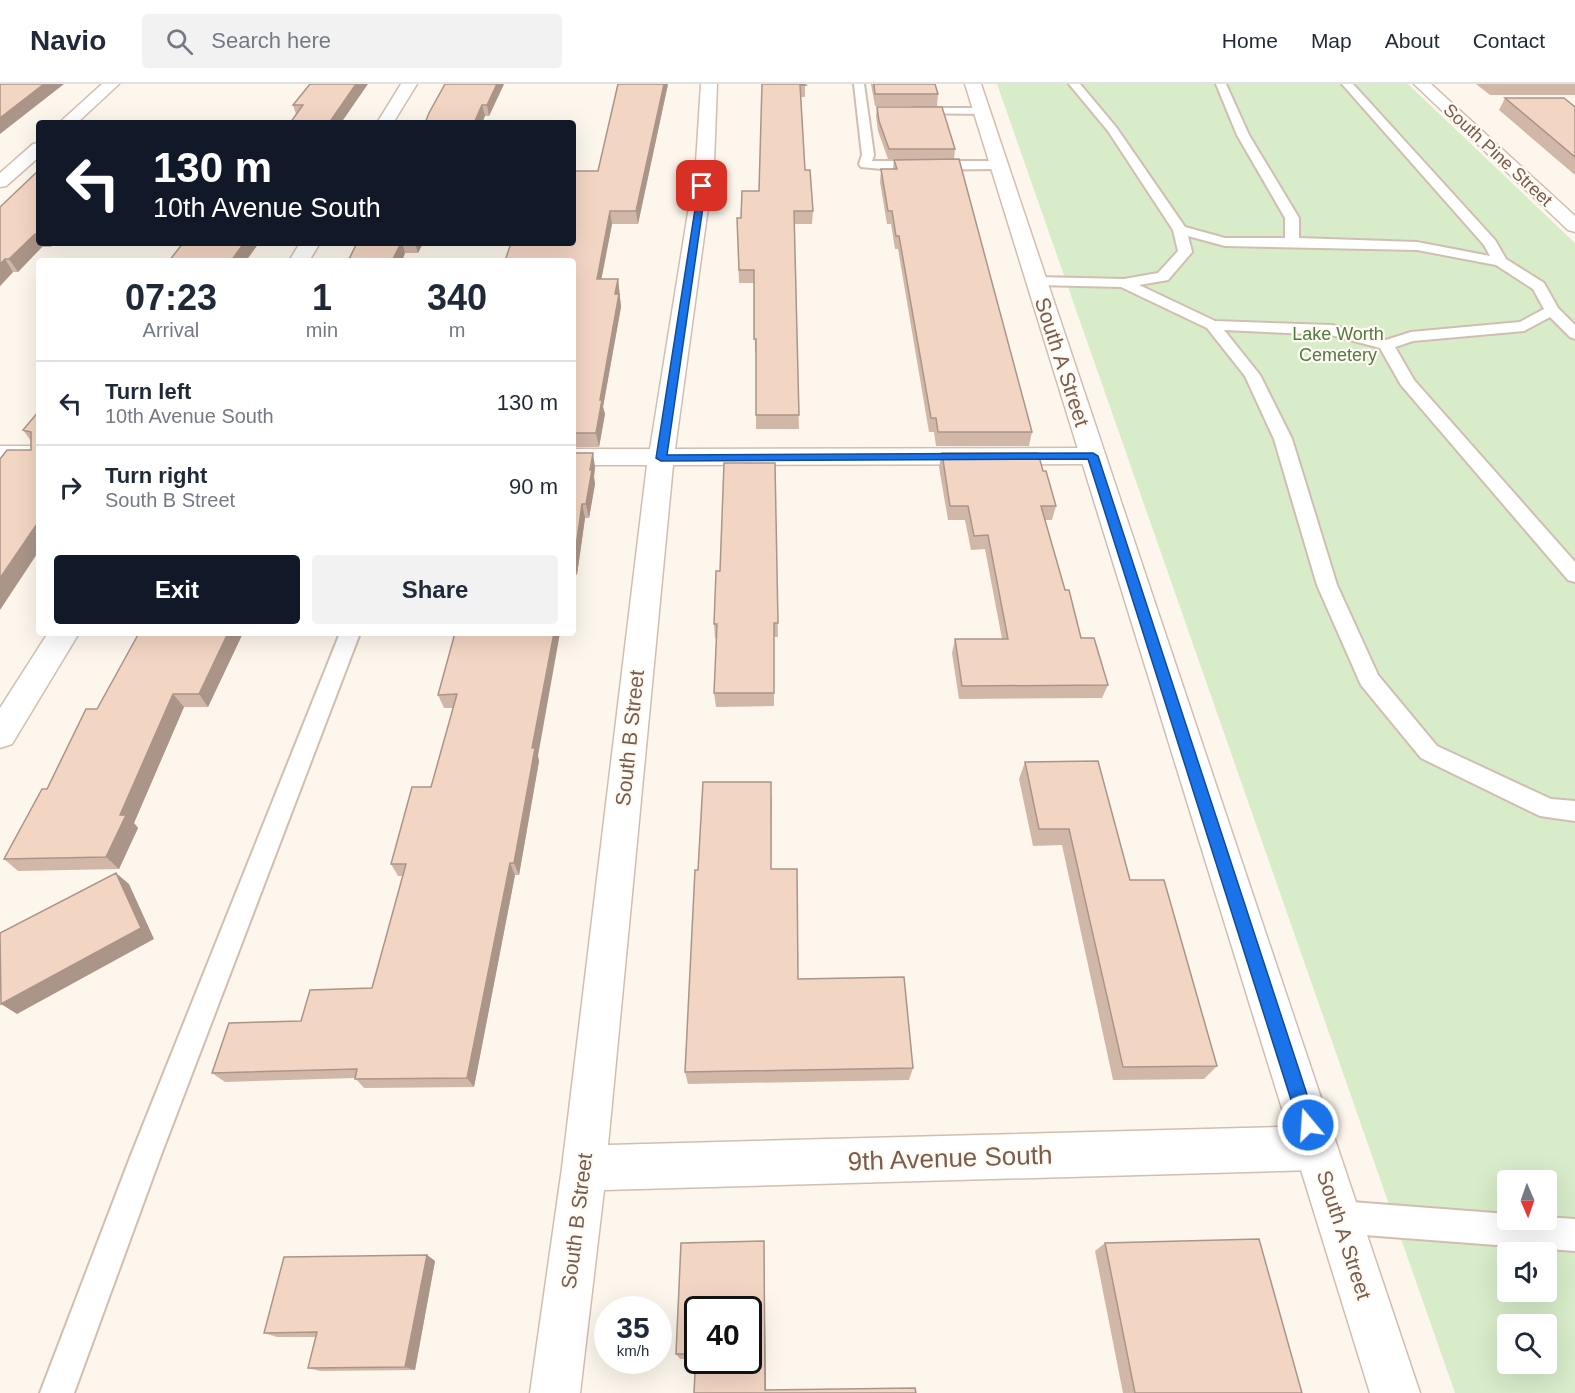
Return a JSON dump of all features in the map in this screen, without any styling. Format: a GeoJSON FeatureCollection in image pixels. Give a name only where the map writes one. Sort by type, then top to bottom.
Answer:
{"type":"FeatureCollection","features":[{"type":"Feature","properties":{"kind":"street"},"geometry":{"type":"LineString","coordinates":[[70,120],[111,84]]}},
{"type":"Feature","properties":{"kind":"street"},"geometry":{"type":"LineString","coordinates":[[387,120],[409,84]]}},
{"type":"Feature","properties":{"kind":"street","name":"South B Street"},"geometry":{"type":"LineString","coordinates":[[555,1393],[584,1167],[661,458],[705,163],[709,84]]}},
{"type":"Feature","properties":{"kind":"street","name":"South Pine Street"},"geometry":{"type":"LineString","coordinates":[[1422,84],[1575,226]]}},
{"type":"Feature","properties":{"kind":"street","name":"South A Street"},"geometry":{"type":"LineString","coordinates":[[977,98],[1395,1393]]}},
{"type":"Feature","properties":{"kind":"street"},"geometry":{"type":"LineString","coordinates":[[0,182],[36,151]]}},
{"type":"Feature","properties":{"kind":"street"},"geometry":{"type":"LineString","coordinates":[[0,454],[36,454]]}},
{"type":"Feature","properties":{"kind":"street"},"geometry":{"type":"LineString","coordinates":[[576,457],[1093,456]]}},
{"type":"Feature","properties":{"kind":"street"},"geometry":{"type":"LineString","coordinates":[[0,735],[62,636]]}},
{"type":"Feature","properties":{"kind":"street","name":"9th Avenue South"},"geometry":{"type":"LineString","coordinates":[[584,1167],[1315,1148]]}},
{"type":"Feature","properties":{"kind":"lane"},"geometry":{"type":"LineString","coordinates":[[859,84],[868,111],[866,164],[999,165]]}},
{"type":"Feature","properties":{"kind":"lane"},"geometry":{"type":"LineString","coordinates":[[1036,281],[1124,283],[1163,277],[1185,252],[1180,230],[1112,129],[1074,84]]}},
{"type":"Feature","properties":{"kind":"lane"},"geometry":{"type":"LineString","coordinates":[[1221,84],[1243,135],[1292,218],[1292,242]]}},
{"type":"Feature","properties":{"kind":"lane"},"geometry":{"type":"LineString","coordinates":[[1347,84],[1490,243],[1500,261]]}},
{"type":"Feature","properties":{"kind":"lane"},"geometry":{"type":"LineString","coordinates":[[907,111],[977,98]]}},
{"type":"Feature","properties":{"kind":"lane"},"geometry":{"type":"LineString","coordinates":[[1180,230],[1225,242],[1417,246],[1500,261],[1539,286],[1552,310],[1575,334]]}},
{"type":"Feature","properties":{"kind":"lane"},"geometry":{"type":"LineString","coordinates":[[1124,283],[1212,325],[1332,330],[1386,345],[1412,337],[1524,326],[1552,310]]}},
{"type":"Feature","properties":{"kind":"lane"},"geometry":{"type":"LineString","coordinates":[[1212,325],[1252,375],[1283,439],[1327,585],[1369,679],[1429,752],[1548,809],[1575,811]]}},
{"type":"Feature","properties":{"kind":"lane"},"geometry":{"type":"LineString","coordinates":[[1386,345],[1407,382],[1575,575]]}},
{"type":"Feature","properties":{"kind":"lane"},"geometry":{"type":"LineString","coordinates":[[57,1393],[150,1144],[349,636]]}},
{"type":"Feature","properties":{"kind":"lane"},"geometry":{"type":"LineString","coordinates":[[1338,1217],[1575,1235]]}},
{"type":"Feature","properties":{"kind":"green space","name":"Lake Worth Cemetery"},"geometry":{"type":"Polygon","coordinates":[[[997,84],[1408,84],[1575,243],[1575,1393],[1455,1393],[997,84]]]}},
{"type":"Feature","properties":{"kind":"building"},"geometry":{"type":"Polygon","coordinates":[[[0,84],[44,84],[0,118],[0,84]]]}},
{"type":"Feature","properties":{"kind":"building"},"geometry":{"type":"Polygon","coordinates":[[[310,84],[356,84],[331,120],[292,120],[303,105],[293,105],[310,84]]]}},
{"type":"Feature","properties":{"kind":"building"},"geometry":{"type":"Polygon","coordinates":[[[445,84],[497,84],[487,105],[482,105],[475,120],[426,120],[445,84]]]}},
{"type":"Feature","properties":{"kind":"building"},"geometry":{"type":"Polygon","coordinates":[[[618,84],[664,84],[636,211],[610,211],[597,279],[618,279],[615,294],[619,294],[596,433],[576,433],[576,258],[506,258],[510,246],[576,246],[576,171],[598,171],[618,84]]]}},
{"type":"Feature","properties":{"kind":"building"},"geometry":{"type":"Polygon","coordinates":[[[762,84],[806,85],[800,85],[805,170],[810,170],[813,211],[794,211],[799,415],[756,415],[754,270],[739,270],[737,218],[741,218],[742,191],[759,191],[762,84]]]}},
{"type":"Feature","properties":{"kind":"building"},"geometry":{"type":"Polygon","coordinates":[[[874,84],[935,84],[938,94],[875,94],[874,84]]]}},
{"type":"Feature","properties":{"kind":"building"},"geometry":{"type":"Polygon","coordinates":[[[1505,98],[1564,98],[1575,107],[1575,157],[1505,98]]]}},
{"type":"Feature","properties":{"kind":"building"},"geometry":{"type":"Polygon","coordinates":[[[877,107],[942,107],[955,149],[889,149],[879,121],[877,107]]]}},
{"type":"Feature","properties":{"kind":"building"},"geometry":{"type":"Polygon","coordinates":[[[959,159],[1032,432],[938,432],[936,418],[931,418],[899,236],[896,236],[892,211],[888,211],[881,169],[897,169],[894,160],[959,159]]]}},
{"type":"Feature","properties":{"kind":"building"},"geometry":{"type":"Polygon","coordinates":[[[36,173],[36,234],[9,259],[5,259],[0,264],[0,207],[36,173]]]}},
{"type":"Feature","properties":{"kind":"building"},"geometry":{"type":"Polygon","coordinates":[[[181,246],[242,246],[233,258],[171,258],[181,246]]]}},
{"type":"Feature","properties":{"kind":"building"},"geometry":{"type":"Polygon","coordinates":[[[356,246],[400,246],[394,258],[350,258],[356,246]]]}},
{"type":"Feature","properties":{"kind":"building"},"geometry":{"type":"Polygon","coordinates":[[[36,415],[36,525],[0,578],[0,459],[7,450],[31,450],[31,432],[23,430],[36,415]]]}},
{"type":"Feature","properties":{"kind":"building"},"geometry":{"type":"Polygon","coordinates":[[[576,453],[593,453],[586,504],[582,504],[576,547],[576,453]]]}},
{"type":"Feature","properties":{"kind":"building"},"geometry":{"type":"Polygon","coordinates":[[[942,453],[1038,453],[1056,506],[1041,506],[1065,590],[1069,590],[1081,638],[1094,638],[1108,685],[962,686],[955,639],[1008,639],[988,535],[974,536],[968,506],[950,506],[942,453]]]}},
{"type":"Feature","properties":{"kind":"building"},"geometry":{"type":"Polygon","coordinates":[[[724,463],[775,463],[778,623],[774,623],[774,693],[714,693],[717,624],[714,624],[716,571],[720,571],[724,463]]]}},
{"type":"Feature","properties":{"kind":"building"},"geometry":{"type":"Polygon","coordinates":[[[137,636],[227,636],[199,694],[173,694],[120,815],[126,815],[106,857],[4,859],[42,789],[47,789],[86,709],[97,709],[137,636]]]}},
{"type":"Feature","properties":{"kind":"building"},"geometry":{"type":"Polygon","coordinates":[[[454,636],[553,636],[532,748],[535,748],[514,863],[510,863],[467,1078],[355,1079],[357,1069],[212,1073],[229,1023],[301,1021],[310,990],[372,988],[406,864],[391,864],[412,787],[431,787],[457,694],[438,695],[454,636]]]}},
{"type":"Feature","properties":{"kind":"building"},"geometry":{"type":"Polygon","coordinates":[[[1098,761],[1130,880],[1164,880],[1217,1066],[1123,1067],[1069,829],[1039,829],[1025,762],[1098,761]]]}},
{"type":"Feature","properties":{"kind":"building"},"geometry":{"type":"Polygon","coordinates":[[[703,782],[771,782],[771,869],[797,869],[798,979],[904,977],[913,1068],[685,1072],[695,870],[698,870],[703,782]]]}},
{"type":"Feature","properties":{"kind":"building"},"geometry":{"type":"Polygon","coordinates":[[[116,873],[141,928],[1,1004],[0,933],[116,873]]]}},
{"type":"Feature","properties":{"kind":"building"},"geometry":{"type":"Polygon","coordinates":[[[1259,1239],[1302,1393],[1135,1393],[1105,1243],[1259,1239]]]}},
{"type":"Feature","properties":{"kind":"building"},"geometry":{"type":"Polygon","coordinates":[[[764,1241],[765,1390],[915,1388],[916,1393],[694,1393],[695,1374],[762,1374],[762,1296],[684,1296],[684,1354],[676,1354],[681,1243],[764,1241]]]}},
{"type":"Feature","properties":{"kind":"building"},"geometry":{"type":"Polygon","coordinates":[[[427,1255],[405,1367],[308,1368],[317,1332],[264,1333],[284,1257],[427,1255]]]}},
{"type":"Feature","properties":{"kind":"route"},"geometry":{"type":"LineString","coordinates":[[702,186],[661,458],[1093,456],[1308,1125]]}}]}
